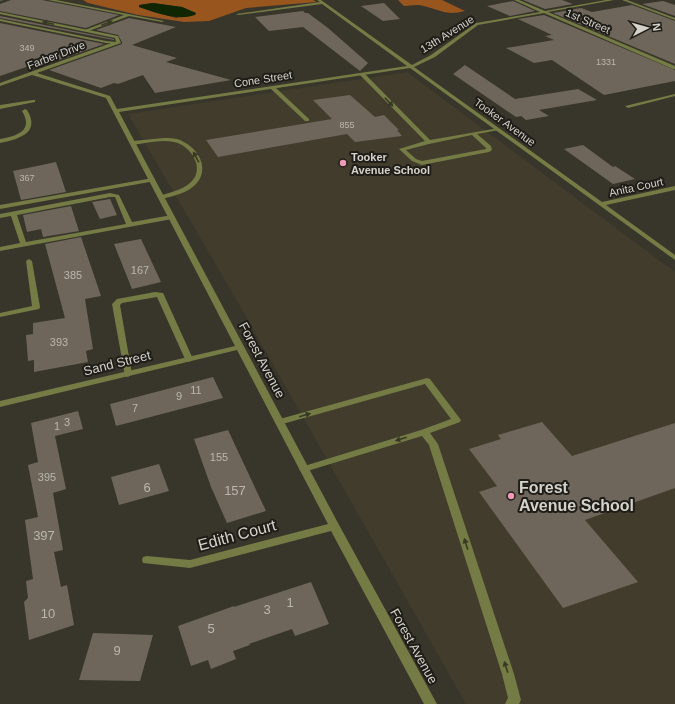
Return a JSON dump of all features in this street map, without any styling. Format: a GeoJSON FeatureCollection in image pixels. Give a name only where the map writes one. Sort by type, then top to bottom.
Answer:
{"type":"FeatureCollection","features":[{"type":"Feature","properties":{"kind":"street"},"geometry":{"type":"LineString","coordinates":[[50,0],[162,21]]}},
{"type":"Feature","properties":{"kind":"street","name":"1st Street"},"geometry":{"type":"LineString","coordinates":[[516,0],[675,68]]}},
{"type":"Feature","properties":{"kind":"street","name":"13th Avenue"},"geometry":{"type":"LineString","coordinates":[[411,67],[433,56],[477,24],[612,0]]}},
{"type":"Feature","properties":{"kind":"street"},"geometry":{"type":"LineString","coordinates":[[624,0],[675,19]]}},
{"type":"Feature","properties":{"kind":"street"},"geometry":{"type":"LineString","coordinates":[[238,14],[321,2]]}},
{"type":"Feature","properties":{"kind":"street","name":"Tooker Avenue"},"geometry":{"type":"LineString","coordinates":[[321,2],[675,258]]}},
{"type":"Feature","properties":{"kind":"street","name":"Farber Drive"},"geometry":{"type":"LineString","coordinates":[[0,13],[117,37],[118,42]]}},
{"type":"Feature","properties":{"kind":"street"},"geometry":{"type":"LineString","coordinates":[[86,31],[129,15]]}},
{"type":"Feature","properties":{"kind":"street","name":"Farber Drive"},"geometry":{"type":"LineString","coordinates":[[0,20],[106,42],[118,42]]}},
{"type":"Feature","properties":{"kind":"street","name":"Farber Drive"},"geometry":{"type":"LineString","coordinates":[[0,85],[34,74],[118,42]]}},
{"type":"Feature","properties":{"kind":"street","name":"Cone Street"},"geometry":{"type":"LineString","coordinates":[[117,111],[411,67]]}},
{"type":"Feature","properties":{"kind":"street","name":"Forest Avenue"},"geometry":{"type":"LineString","coordinates":[[34,74],[108,97],[117,111],[334,526],[431,704]]}},
{"type":"Feature","properties":{"kind":"street"},"geometry":{"type":"LineString","coordinates":[[362,74],[423,138],[429,142]]}},
{"type":"Feature","properties":{"kind":"street"},"geometry":{"type":"LineString","coordinates":[[273,88],[307,120]]}},
{"type":"Feature","properties":{"kind":"street"},"geometry":{"type":"LineString","coordinates":[[628,106],[675,95]]}},
{"type":"Feature","properties":{"kind":"street"},"geometry":{"type":"LineString","coordinates":[[0,108],[33,101]]}},
{"type":"Feature","properties":{"kind":"street"},"geometry":{"type":"LineString","coordinates":[[0,141],[18,136],[26,130],[30,123],[29,117],[25,111]]}},
{"type":"Feature","properties":{"kind":"street"},"geometry":{"type":"LineString","coordinates":[[473,134],[489,147],[489,150],[422,163],[414,160],[402,149],[429,142],[498,129]]}},
{"type":"Feature","properties":{"kind":"street"},"geometry":{"type":"LineString","coordinates":[[134,143],[163,140],[181,143],[188,146],[200,166],[199,175],[194,184],[178,192],[162,197]]}},
{"type":"Feature","properties":{"kind":"street"},"geometry":{"type":"LineString","coordinates":[[0,207],[153,180]]}},
{"type":"Feature","properties":{"kind":"street","name":"Anita Court"},"geometry":{"type":"LineString","coordinates":[[601,204],[675,188]]}},
{"type":"Feature","properties":{"kind":"street"},"geometry":{"type":"LineString","coordinates":[[0,216],[110,195],[117,196],[130,225]]}},
{"type":"Feature","properties":{"kind":"street"},"geometry":{"type":"LineString","coordinates":[[13,213],[24,245]]}},
{"type":"Feature","properties":{"kind":"street"},"geometry":{"type":"LineString","coordinates":[[0,249],[172,217]]}},
{"type":"Feature","properties":{"kind":"street"},"geometry":{"type":"LineString","coordinates":[[0,315],[36,307],[29,261]]}},
{"type":"Feature","properties":{"kind":"street"},"geometry":{"type":"LineString","coordinates":[[128,374],[116,304],[120,302],[155,294],[160,296],[188,359]]}},
{"type":"Feature","properties":{"kind":"street","name":"Sand Street"},"geometry":{"type":"LineString","coordinates":[[0,404],[240,347]]}},
{"type":"Feature","properties":{"kind":"street"},"geometry":{"type":"LineString","coordinates":[[279,422],[427,380],[457,420],[424,432],[304,469]]}},
{"type":"Feature","properties":{"kind":"street"},"geometry":{"type":"LineString","coordinates":[[424,432],[433,444],[508,674],[515,700],[511,704]]}},
{"type":"Feature","properties":{"kind":"street","name":"Edith Court"},"geometry":{"type":"LineString","coordinates":[[147,560],[190,564],[334,526]]}},
{"type":"Feature","properties":{"kind":"shaded area"},"geometry":{"type":"Polygon","coordinates":[[[83,0],[313,0],[317,2],[246,8],[209,21],[184,22],[138,15],[88,3],[83,0]],[[153,3],[139,5],[139,7],[176,18],[196,13],[182,7],[153,3]]]}},
{"type":"Feature","properties":{"kind":"shaded area"},"geometry":{"type":"Polygon","coordinates":[[[398,0],[442,0],[465,11],[448,13],[422,5],[404,6],[398,0]]]}},
{"type":"Feature","properties":{"kind":"shaded area"},"geometry":{"type":"Polygon","coordinates":[[[153,3],[182,7],[196,13],[195,15],[188,17],[174,17],[139,7],[139,5],[153,3]]]}},
{"type":"Feature","properties":{"kind":"shaded area","name":"Forest Avenue School"},"geometry":{"type":"Polygon","coordinates":[[[407,72],[675,272],[675,704],[466,704],[229,287],[128,114],[407,72]]]}},
{"type":"Feature","properties":{"kind":"building"},"geometry":{"type":"Polygon","coordinates":[[[11,0],[42,0],[119,15],[86,28],[0,11],[0,4],[11,0]]]}},
{"type":"Feature","properties":{"kind":"building"},"geometry":{"type":"Polygon","coordinates":[[[523,0],[562,0],[573,4],[545,9],[523,0]]]}},
{"type":"Feature","properties":{"kind":"building"},"geometry":{"type":"Polygon","coordinates":[[[513,1],[535,11],[510,16],[487,6],[513,1]]]}},
{"type":"Feature","properties":{"kind":"building"},"geometry":{"type":"Polygon","coordinates":[[[663,1],[675,5],[675,16],[642,4],[663,1]]]}},
{"type":"Feature","properties":{"kind":"building"},"geometry":{"type":"Polygon","coordinates":[[[384,3],[400,19],[383,21],[361,6],[384,3]]]}},
{"type":"Feature","properties":{"kind":"building"},"geometry":{"type":"Polygon","coordinates":[[[632,5],[675,21],[675,64],[553,13],[581,8],[592,12],[632,5]]]}},
{"type":"Feature","properties":{"kind":"building"},"geometry":{"type":"Polygon","coordinates":[[[303,11],[328,28],[368,63],[360,71],[303,27],[269,31],[255,17],[303,11]]]}},
{"type":"Feature","properties":{"kind":"building"},"geometry":{"type":"Polygon","coordinates":[[[544,15],[675,70],[675,81],[604,95],[552,60],[534,63],[506,48],[554,40],[545,36],[552,35],[518,19],[544,15]]]}},
{"type":"Feature","properties":{"kind":"building"},"geometry":{"type":"Polygon","coordinates":[[[0,16],[114,39],[114,40],[0,18],[0,16]]]}},
{"type":"Feature","properties":{"kind":"building"},"geometry":{"type":"Polygon","coordinates":[[[129,18],[176,27],[132,45],[177,58],[166,62],[231,80],[155,93],[143,75],[118,84],[114,83],[101,88],[49,70],[122,44],[118,35],[96,30],[129,18]]]}},
{"type":"Feature","properties":{"kind":"building"},"geometry":{"type":"Polygon","coordinates":[[[0,23],[104,44],[39,67],[32,65],[0,76],[0,23]]]}},
{"type":"Feature","properties":{"kind":"building"},"geometry":{"type":"Polygon","coordinates":[[[465,65],[515,99],[578,89],[597,100],[539,110],[549,116],[526,120],[521,116],[516,117],[453,74],[465,65]]]}},
{"type":"Feature","properties":{"kind":"building"},"geometry":{"type":"Polygon","coordinates":[[[350,95],[375,117],[384,115],[399,130],[397,130],[402,136],[355,142],[347,134],[218,157],[206,140],[332,119],[313,100],[350,95]]]}},
{"type":"Feature","properties":{"kind":"building"},"geometry":{"type":"Polygon","coordinates":[[[583,145],[613,167],[615,166],[635,179],[613,184],[564,149],[583,145]]]}},
{"type":"Feature","properties":{"kind":"building"},"geometry":{"type":"Polygon","coordinates":[[[56,162],[66,192],[21,200],[13,171],[56,162]]]}},
{"type":"Feature","properties":{"kind":"building"},"geometry":{"type":"Polygon","coordinates":[[[110,199],[117,215],[100,219],[92,202],[110,199]]]}},
{"type":"Feature","properties":{"kind":"building"},"geometry":{"type":"Polygon","coordinates":[[[71,206],[79,231],[43,237],[41,229],[27,232],[23,215],[71,206]]]}},
{"type":"Feature","properties":{"kind":"building"},"geometry":{"type":"Polygon","coordinates":[[[81,237],[101,296],[85,299],[93,349],[86,351],[88,362],[34,372],[34,360],[28,361],[26,335],[33,334],[33,323],[65,318],[45,244],[81,237]]]}},
{"type":"Feature","properties":{"kind":"building"},"geometry":{"type":"Polygon","coordinates":[[[141,239],[161,282],[132,289],[114,244],[141,239]]]}},
{"type":"Feature","properties":{"kind":"building"},"geometry":{"type":"Polygon","coordinates":[[[213,377],[223,398],[116,426],[110,404],[213,377]]]}},
{"type":"Feature","properties":{"kind":"building"},"geometry":{"type":"Polygon","coordinates":[[[78,411],[83,429],[55,436],[66,489],[53,493],[63,550],[54,552],[61,587],[67,585],[74,625],[29,640],[24,602],[28,598],[26,581],[33,579],[25,520],[38,517],[28,465],[38,462],[31,423],[78,411]]]}},
{"type":"Feature","properties":{"kind":"building"},"geometry":{"type":"Polygon","coordinates":[[[542,422],[572,456],[675,423],[675,488],[585,520],[638,582],[563,608],[479,492],[497,486],[469,449],[501,439],[498,435],[542,422]]]}},
{"type":"Feature","properties":{"kind":"building"},"geometry":{"type":"Polygon","coordinates":[[[228,430],[266,511],[227,523],[211,487],[194,439],[228,430]]]}},
{"type":"Feature","properties":{"kind":"building"},"geometry":{"type":"Polygon","coordinates":[[[159,464],[169,491],[119,505],[111,477],[159,464]]]}},
{"type":"Feature","properties":{"kind":"building"},"geometry":{"type":"Polygon","coordinates":[[[311,582],[329,624],[295,636],[292,629],[249,644],[250,645],[233,651],[236,659],[211,669],[208,660],[191,666],[178,626],[234,606],[311,582]]]}},
{"type":"Feature","properties":{"kind":"building"},"geometry":{"type":"Polygon","coordinates":[[[93,633],[153,635],[140,681],[79,680],[93,633]]]}},
{"type":"Feature","properties":{"kind":"place","name":"Tooker Avenue School"},"geometry":{"type":"Point","coordinates":[343,163]}},
{"type":"Feature","properties":{"kind":"place","name":"Forest Avenue School"},"geometry":{"type":"Point","coordinates":[511,496]}}]}
